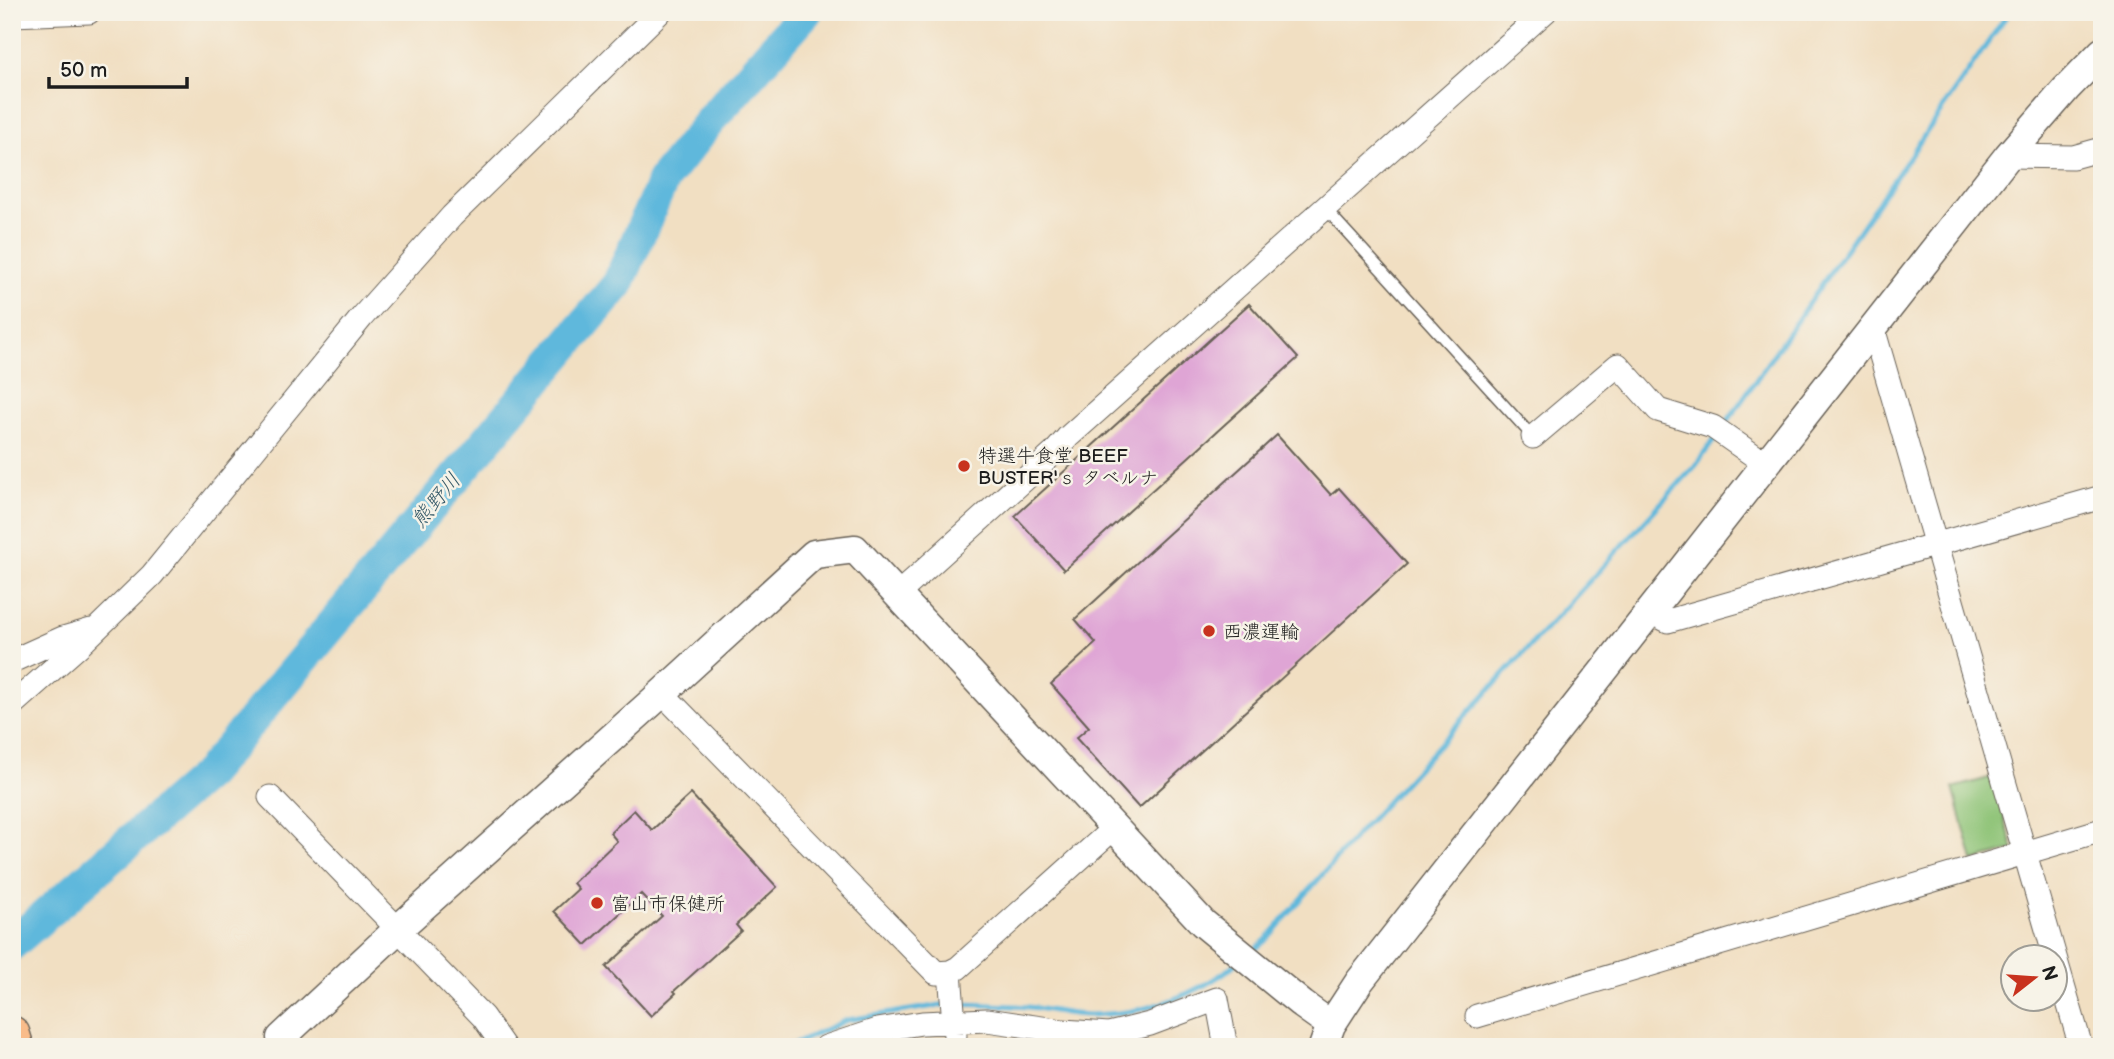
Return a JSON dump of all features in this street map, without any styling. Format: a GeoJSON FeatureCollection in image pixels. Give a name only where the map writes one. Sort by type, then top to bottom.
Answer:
{"type":"FeatureCollection","features":[{"type":"Feature","properties":{"kind":"street"},"geometry":{"type":"LineString","coordinates":[[12,15],[89,12]]}},
{"type":"Feature","properties":{"kind":"street"},"geometry":{"type":"LineString","coordinates":[[12,705],[152,575],[362,317],[452,216],[660,12]]}},
{"type":"Feature","properties":{"kind":"street"},"geometry":{"type":"LineString","coordinates":[[898,593],[1055,452],[1068,436],[1545,12]]}},
{"type":"Feature","properties":{"kind":"street"},"geometry":{"type":"LineString","coordinates":[[281,1044],[398,929],[814,554],[855,549],[1203,923],[1295,999],[1327,1036],[1359,982],[2008,156],[2102,52]]}},
{"type":"Feature","properties":{"kind":"street"},"geometry":{"type":"LineString","coordinates":[[2008,156],[2073,157],[2102,149]]}},
{"type":"Feature","properties":{"kind":"street"},"geometry":{"type":"LineString","coordinates":[[1873,328],[2081,1047]]}},
{"type":"Feature","properties":{"kind":"street"},"geometry":{"type":"LineString","coordinates":[[1533,437],[1618,365],[1658,410],[1713,427],[1766,464]]}},
{"type":"Feature","properties":{"kind":"street"},"geometry":{"type":"LineString","coordinates":[[1650,612],[1668,621],[2102,497]]}},
{"type":"Feature","properties":{"kind":"street"},"geometry":{"type":"LineString","coordinates":[[12,661],[63,638],[97,628]]}},
{"type":"Feature","properties":{"kind":"street"},"geometry":{"type":"LineString","coordinates":[[662,693],[936,973],[950,972],[958,968],[1115,827]]}},
{"type":"Feature","properties":{"kind":"street"},"geometry":{"type":"LineString","coordinates":[[270,797],[482,1017],[504,1047]]}},
{"type":"Feature","properties":{"kind":"street"},"geometry":{"type":"LineString","coordinates":[[1476,1016],[2102,831]]}},
{"type":"Feature","properties":{"kind":"street"},"geometry":{"type":"LineString","coordinates":[[950,972],[954,1029]]}},
{"type":"Feature","properties":{"kind":"street"},"geometry":{"type":"LineString","coordinates":[[825,1047],[877,1030],[922,1023],[954,1029],[988,1020],[1063,1031],[1109,1034],[1150,1024],[1217,999],[1226,1047]]}},
{"type":"Feature","properties":{"kind":"lane"},"geometry":{"type":"LineString","coordinates":[[1324,207],[1533,437]]}},
{"type":"Feature","properties":{"kind":"green space"},"geometry":{"type":"Polygon","coordinates":[[[1992,777],[2014,850],[1973,861],[1953,788],[1992,777]]]}},
{"type":"Feature","properties":{"kind":"building"},"geometry":{"type":"Polygon","coordinates":[[[1249,304],[1298,358],[1064,570],[1015,516],[1249,304]]]}},
{"type":"Feature","properties":{"kind":"building","name":"西濃運輸"},"geometry":{"type":"Polygon","coordinates":[[[1277,435],[1331,495],[1339,488],[1407,564],[1139,808],[1076,738],[1089,727],[1051,684],[1096,643],[1075,619],[1277,435]]]}},
{"type":"Feature","properties":{"kind":"building","name":"富山市保健所"},"geometry":{"type":"Polygon","coordinates":[[[691,794],[777,887],[736,925],[741,931],[674,991],[676,993],[651,1016],[606,967],[662,916],[641,894],[586,945],[554,911],[578,889],[573,883],[617,841],[610,833],[634,810],[652,830],[691,794]]]}},
{"type":"Feature","properties":{"kind":"waterway","name":"熊野川"},"geometry":{"type":"LineString","coordinates":[[12,944],[208,773],[618,284],[664,178],[713,117],[806,12]]}},
{"type":"Feature","properties":{"kind":"waterway"},"geometry":{"type":"LineString","coordinates":[[1723,428],[2009,12]]}},
{"type":"Feature","properties":{"kind":"waterway"},"geometry":{"type":"LineString","coordinates":[[1253,951],[1266,940],[1361,830],[1696,465],[1717,436]]}},
{"type":"Feature","properties":{"kind":"waterway"},"geometry":{"type":"LineString","coordinates":[[958,1004],[1028,1007],[1084,1015],[1111,1014],[1150,1007],[1187,994],[1237,963]]}},
{"type":"Feature","properties":{"kind":"waterway"},"geometry":{"type":"LineString","coordinates":[[787,1047],[847,1020],[948,1004]]}},
{"type":"Feature","properties":{"kind":"place","name":"特選牛食堂 BEEF BUSTER'ｓ タベルナ"},"geometry":{"type":"Point","coordinates":[964,466]}},
{"type":"Feature","properties":{"kind":"place","name":"西濃運輸"},"geometry":{"type":"Point","coordinates":[1209,631]}},
{"type":"Feature","properties":{"kind":"place","name":"富山市保健所"},"geometry":{"type":"Point","coordinates":[597,903]}}]}
